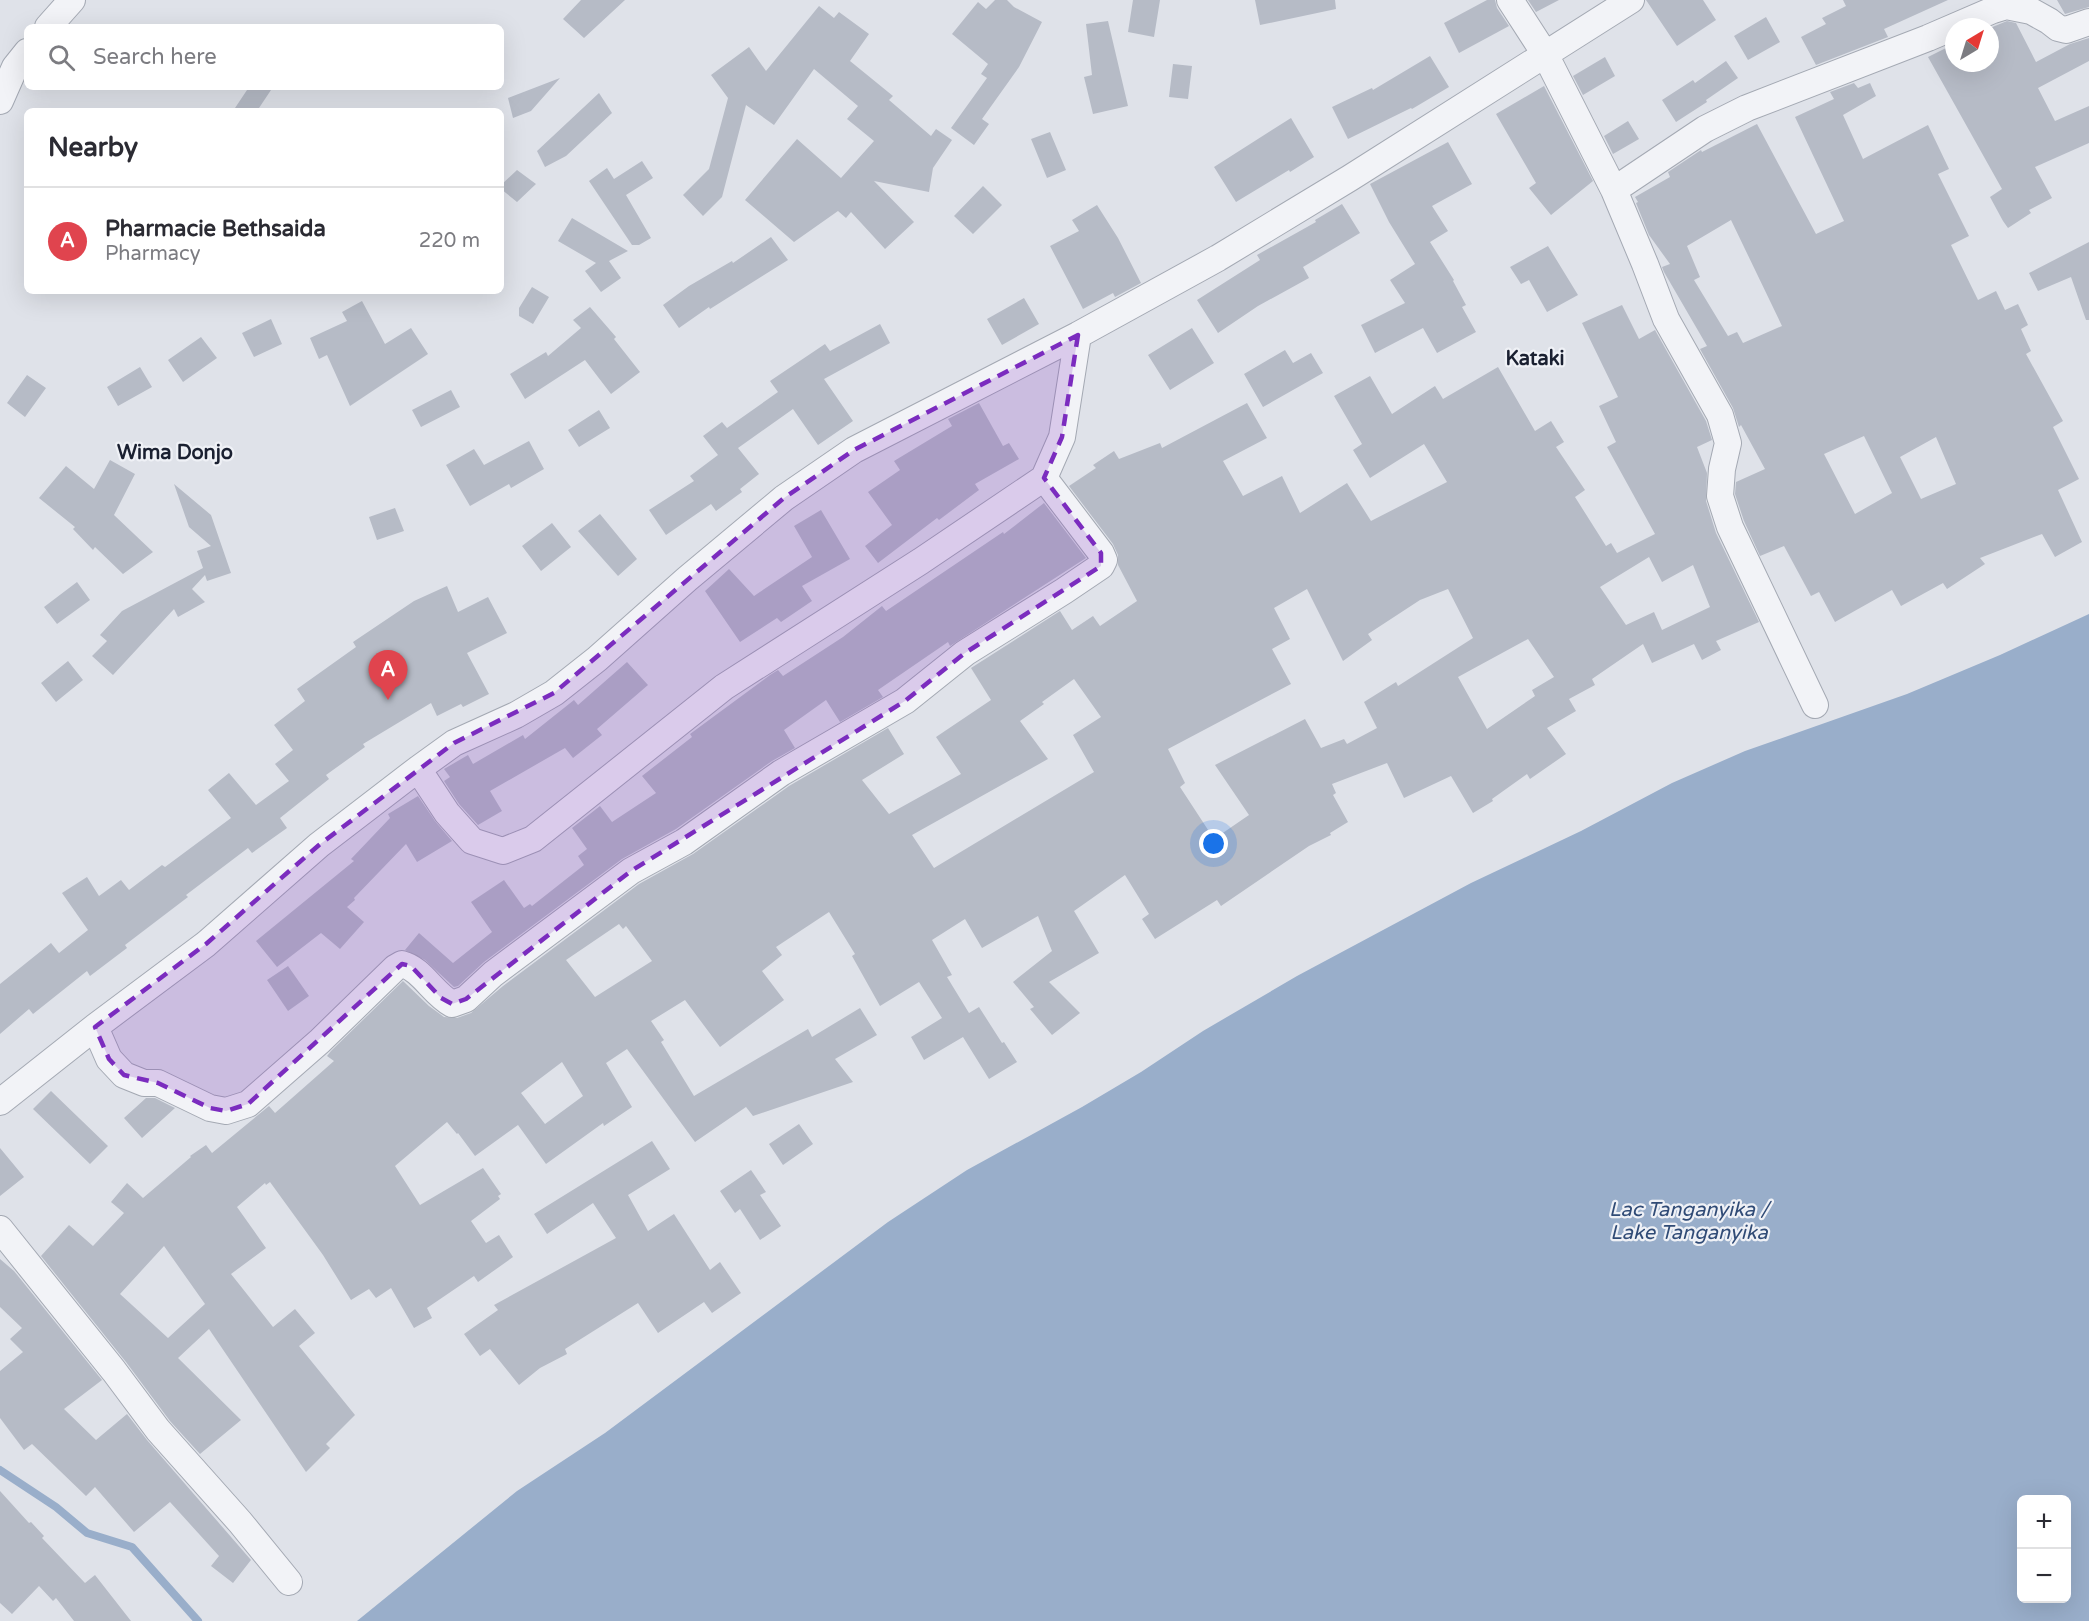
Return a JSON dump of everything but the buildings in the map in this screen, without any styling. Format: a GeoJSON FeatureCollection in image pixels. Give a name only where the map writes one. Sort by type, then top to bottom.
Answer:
{"type":"FeatureCollection","features":[{"type":"Feature","properties":{"kind":"street"},"geometry":{"type":"LineString","coordinates":[[51,24],[72,0]]}},
{"type":"Feature","properties":{"kind":"street"},"geometry":{"type":"LineString","coordinates":[[1510,0],[1545,54],[1614,190],[1666,319],[1720,415],[1728,443],[1722,469],[1720,496],[1730,526],[1815,705]]}},
{"type":"Feature","properties":{"kind":"street"},"geometry":{"type":"LineString","coordinates":[[0,1102],[206,944],[319,845],[418,769],[454,743],[516,715],[554,693],[597,659],[687,579],[784,498],[854,450],[1078,335],[1218,258],[1350,178],[1631,0]]}},
{"type":"Feature","properties":{"kind":"street"},"geometry":{"type":"LineString","coordinates":[[1614,190],[1705,129],[1747,108],[1928,38],[1993,10],[2006,6],[2031,11],[2058,28],[2066,30],[2089,22]]}},
{"type":"Feature","properties":{"kind":"street"},"geometry":{"type":"LineString","coordinates":[[0,101],[15,67],[24,56]]}},
{"type":"Feature","properties":{"kind":"street"},"geometry":{"type":"LineString","coordinates":[[418,769],[447,813],[472,842],[503,851],[532,839],[724,687],[921,561],[1044,478],[1062,436],[1078,335]]}},
{"type":"Feature","properties":{"kind":"street"},"geometry":{"type":"LineString","coordinates":[[95,1027],[109,1059],[124,1075],[144,1083],[158,1083],[210,1108],[226,1111],[248,1104],[320,1041],[402,963],[411,966],[441,998],[452,1004],[466,999],[493,974],[631,871],[684,842],[781,773],[904,701],[965,653],[1101,566],[1104,560],[1101,553],[1044,478]]}},
{"type":"Feature","properties":{"kind":"street"},"geometry":{"type":"LineString","coordinates":[[0,1229],[114,1371],[158,1431],[240,1522],[289,1582]]}},
{"type":"Feature","properties":{"kind":"highlighted area"},"geometry":{"type":"Polygon","coordinates":[[[1078,335],[1062,437],[1044,478],[1101,553],[1101,566],[965,653],[905,701],[631,871],[466,999],[452,1004],[441,998],[411,966],[402,964],[248,1104],[226,1111],[210,1108],[158,1083],[124,1075],[109,1059],[95,1027],[206,944],[319,845],[454,743],[554,693],[784,498],[854,450],[1078,335]]]}},
{"type":"Feature","properties":{"kind":"water","name":"Lac Tanganyika / Lake Tanganyika"},"geometry":{"type":"Polygon","coordinates":[[[2089,614],[2089,1621],[357,1621],[517,1491],[605,1433],[888,1222],[967,1170],[1082,1107],[1203,1031],[1297,976],[1471,883],[1581,831],[1672,783],[1745,751],[1907,694],[2089,614]]]}},
{"type":"Feature","properties":{"kind":"waterway"},"geometry":{"type":"LineString","coordinates":[[0,1470],[56,1507],[87,1533],[132,1547],[198,1621]]}},
{"type":"Feature","properties":{"kind":"place","name":"Pharmacie Bethsaida"},"geometry":{"type":"Point","coordinates":[388,700]}},
{"type":"Feature","properties":{"kind":"district","name":"Kataki"},"geometry":{"type":"Point","coordinates":[1535,359]}},
{"type":"Feature","properties":{"kind":"district","name":"Wima Donjo"},"geometry":{"type":"Point","coordinates":[175,453]}}]}
